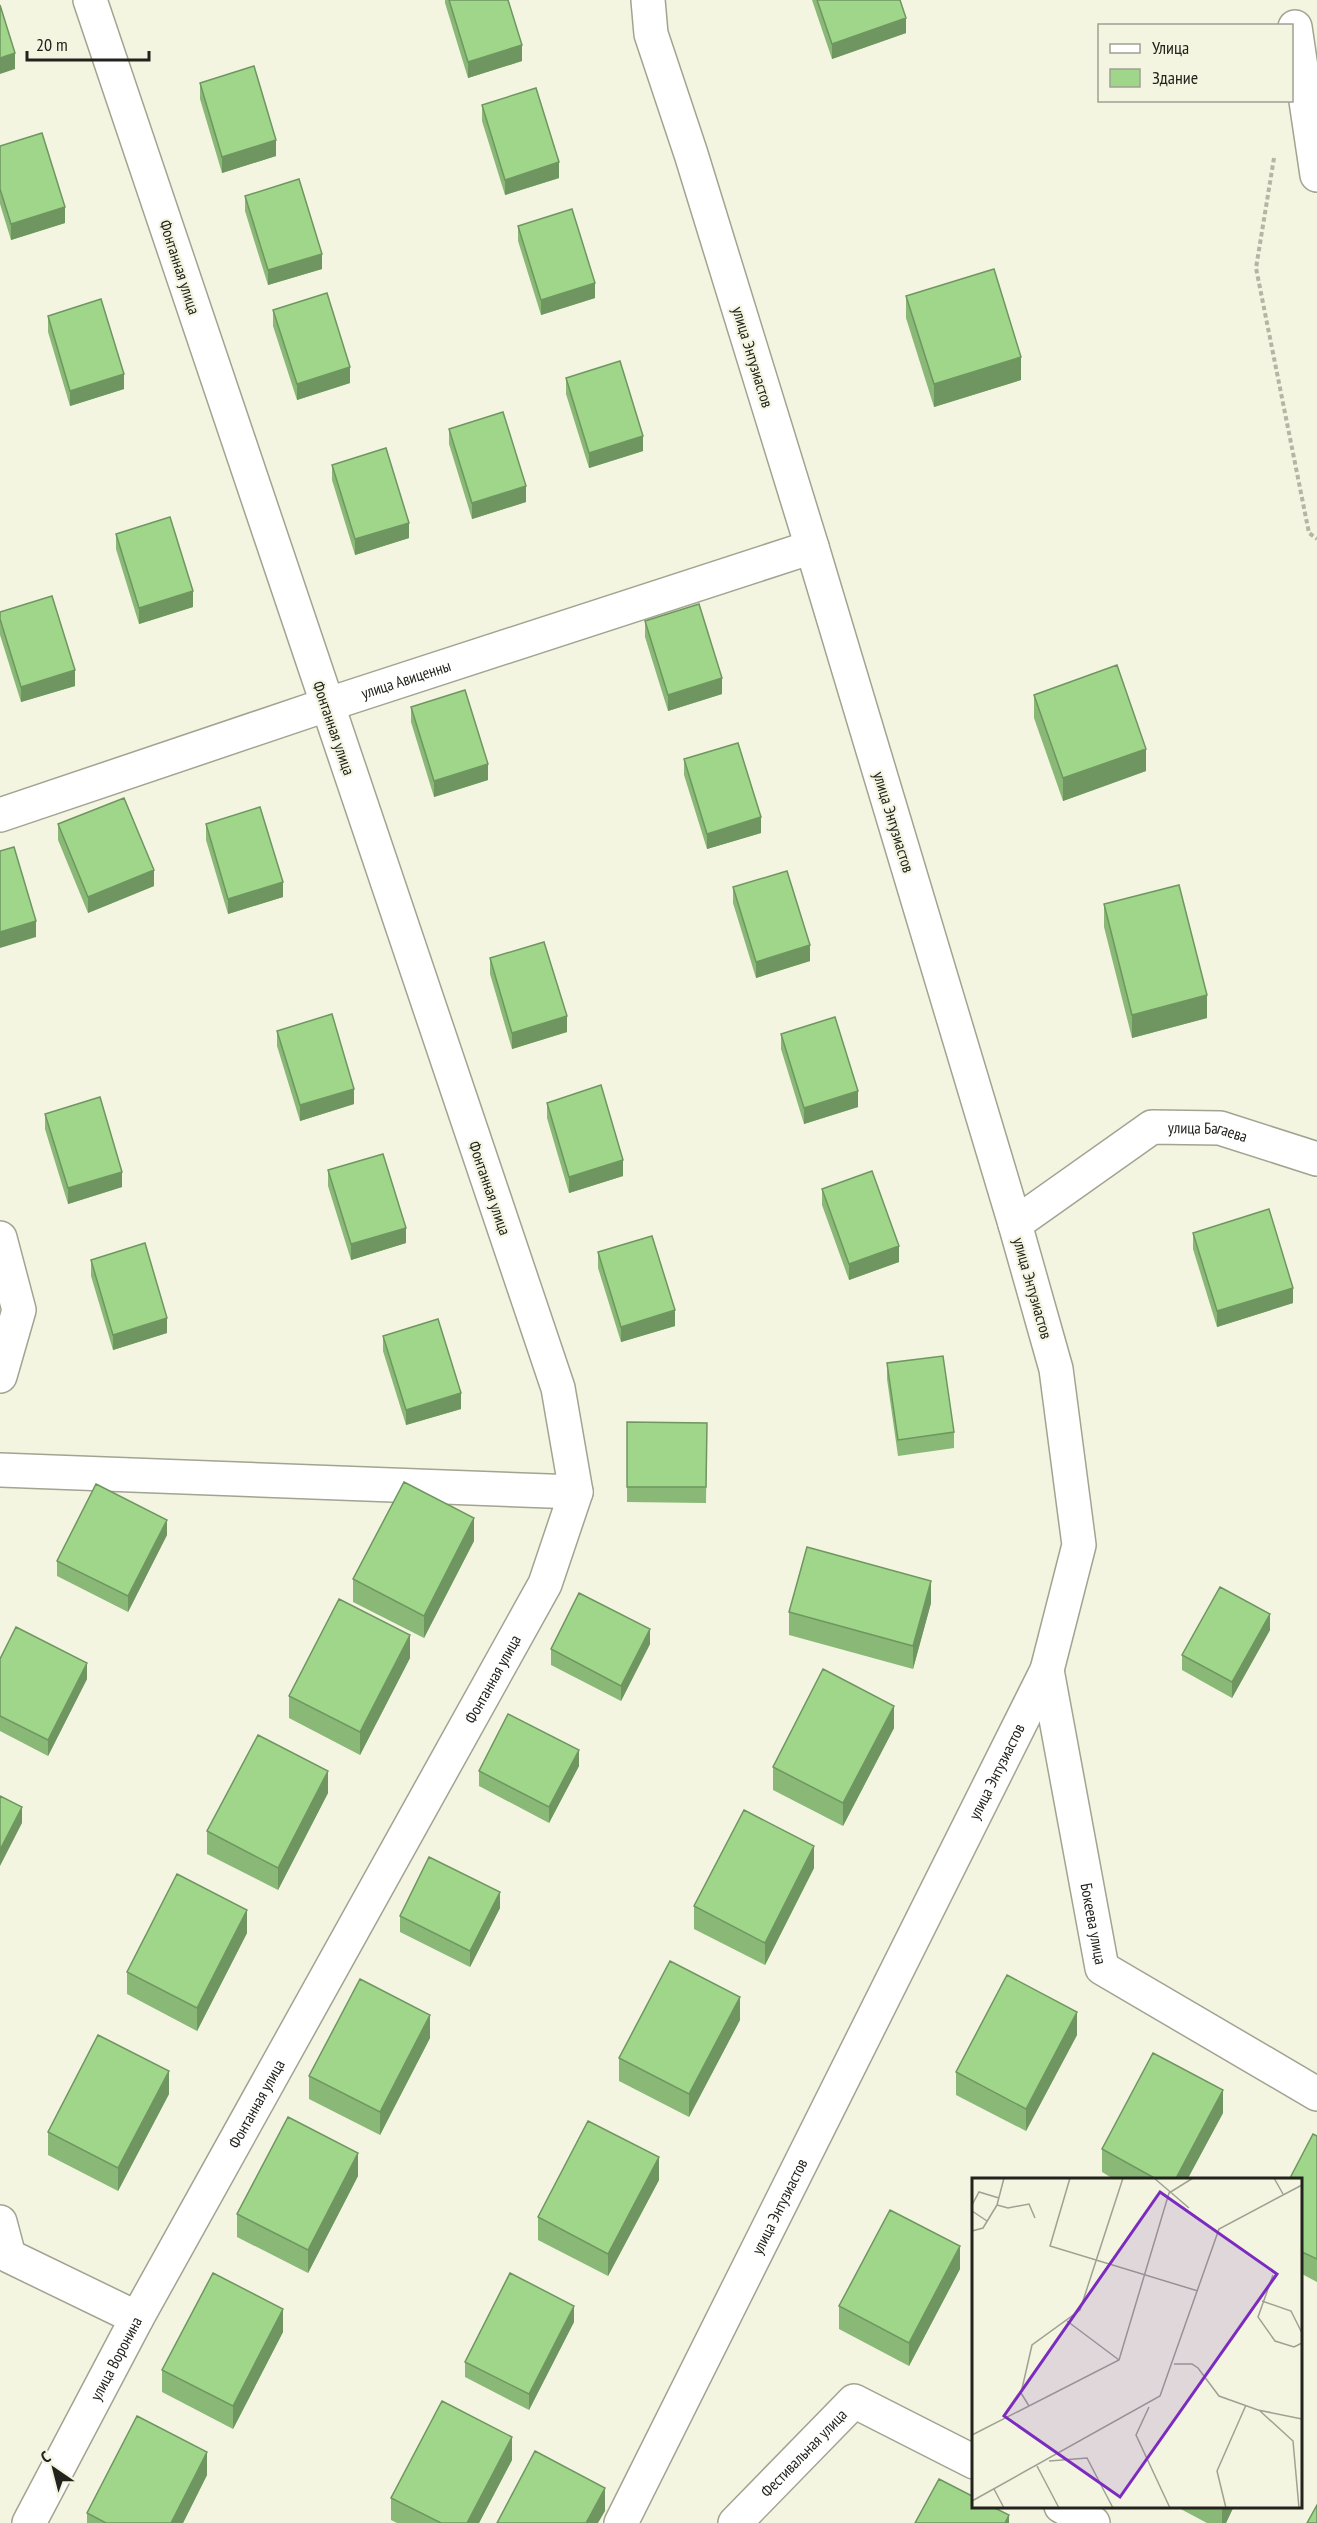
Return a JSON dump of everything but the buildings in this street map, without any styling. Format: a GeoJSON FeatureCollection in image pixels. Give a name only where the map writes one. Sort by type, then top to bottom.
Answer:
{"type":"FeatureCollection","features":[{"type":"Feature","properties":{"kind":"street","name":"Фонтанная улица"},"geometry":{"type":"LineString","coordinates":[[90,0],[558,1388],[576,1492],[545,1584],[137,2318]]}},
{"type":"Feature","properties":{"kind":"street","name":"улица Энтузиастов"},"geometry":{"type":"LineString","coordinates":[[621,2523],[1047,1670],[1079,1545],[1056,1369],[1015,1224],[812,547],[691,154],[651,34],[648,0]]}},
{"type":"Feature","properties":{"kind":"street"},"geometry":{"type":"LineString","coordinates":[[1295,27],[1317,175]]}},
{"type":"Feature","properties":{"kind":"street","name":"улица Авиценны"},"geometry":{"type":"LineString","coordinates":[[0,816],[326,705],[812,547]]}},
{"type":"Feature","properties":{"kind":"street","name":"улица Багаева"},"geometry":{"type":"LineString","coordinates":[[1015,1224],[1152,1127],[1220,1128],[1317,1159]]}},
{"type":"Feature","properties":{"kind":"street"},"geometry":{"type":"LineString","coordinates":[[0,1238],[19,1310],[0,1376]]}},
{"type":"Feature","properties":{"kind":"street"},"geometry":{"type":"LineString","coordinates":[[0,1470],[576,1492]]}},
{"type":"Feature","properties":{"kind":"street","name":"Бокеева улица"},"geometry":{"type":"LineString","coordinates":[[1047,1670],[1102,1968],[1317,2094]]}},
{"type":"Feature","properties":{"kind":"street","name":"улица Воронина"},"geometry":{"type":"LineString","coordinates":[[0,2222],[9,2256],[137,2318],[28,2523]]}},
{"type":"Feature","properties":{"kind":"street","name":"Фестивальная улица"},"geometry":{"type":"LineString","coordinates":[[735,2523],[854,2401],[972,2461]]}},
{"type":"Feature","properties":{"kind":"street"},"geometry":{"type":"LineString","coordinates":[[1065,2508],[1093,2523]]}},
{"type":"Feature","properties":{"kind":"path"},"geometry":{"type":"LineString","coordinates":[[1274,156],[1256,268],[1309,533],[1317,539]]}}]}
